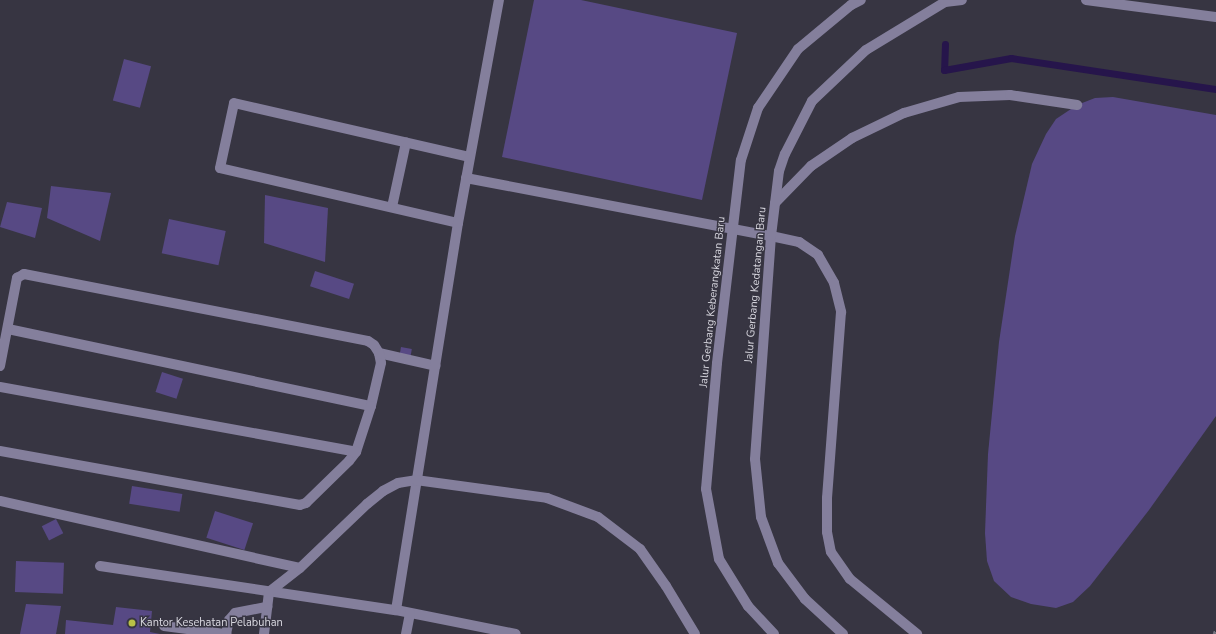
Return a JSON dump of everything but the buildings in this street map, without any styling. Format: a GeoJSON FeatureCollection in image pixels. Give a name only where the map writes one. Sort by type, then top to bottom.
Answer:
{"type":"FeatureCollection","features":[{"type":"Feature","properties":{"kind":"street"},"geometry":{"type":"LineString","coordinates":[[396,610],[469,157],[499,0]]}},
{"type":"Feature","properties":{"kind":"street","name":"Jalur Gerbang Keberangkatan Baru"},"geometry":{"type":"LineString","coordinates":[[774,634],[748,606],[719,559],[706,489],[717,363],[740,160],[758,108],[798,49],[851,5],[861,0]]}},
{"type":"Feature","properties":{"kind":"street","name":"Jalur Gerbang Kedatangan Baru"},"geometry":{"type":"LineString","coordinates":[[843,634],[805,599],[778,563],[761,517],[756,459],[771,236],[779,171],[784,154],[812,101],[866,50],[945,2],[962,0]]}},
{"type":"Feature","properties":{"kind":"street"},"geometry":{"type":"LineString","coordinates":[[1086,0],[1216,17]]}},
{"type":"Feature","properties":{"kind":"street"},"geometry":{"type":"LineString","coordinates":[[775,203],[811,166],[852,138],[904,113],[959,97],[1010,95],[1077,105]]}},
{"type":"Feature","properties":{"kind":"street"},"geometry":{"type":"LineString","coordinates":[[458,223],[220,168],[234,102],[469,157]]}},
{"type":"Feature","properties":{"kind":"street"},"geometry":{"type":"LineString","coordinates":[[392,207],[406,142]]}},
{"type":"Feature","properties":{"kind":"street"},"geometry":{"type":"LineString","coordinates":[[466,178],[799,242],[818,255],[834,283],[841,312],[827,498],[827,532],[831,552],[850,579],[917,634]]}},
{"type":"Feature","properties":{"kind":"street"},"geometry":{"type":"LineString","coordinates":[[0,366],[17,278],[24,274],[368,341],[379,353],[381,363],[371,406],[356,452],[349,462],[311,498],[300,505],[0,451]]}},
{"type":"Feature","properties":{"kind":"street"},"geometry":{"type":"LineString","coordinates":[[8,329],[371,406]]}},
{"type":"Feature","properties":{"kind":"street"},"geometry":{"type":"LineString","coordinates":[[379,353],[436,366]]}},
{"type":"Feature","properties":{"kind":"street"},"geometry":{"type":"LineString","coordinates":[[0,387],[356,452]]}},
{"type":"Feature","properties":{"kind":"street"},"geometry":{"type":"LineString","coordinates":[[264,634],[269,592],[300,568],[367,504],[383,491],[398,483],[416,480],[547,498],[598,517],[640,549],[666,586],[695,634]]}},
{"type":"Feature","properties":{"kind":"street"},"geometry":{"type":"LineString","coordinates":[[0,501],[300,568]]}},
{"type":"Feature","properties":{"kind":"street"},"geometry":{"type":"LineString","coordinates":[[100,566],[396,610],[516,634]]}},
{"type":"Feature","properties":{"kind":"street"},"geometry":{"type":"LineString","coordinates":[[164,626],[226,634],[228,620],[235,613],[267,607]]}},
{"type":"Feature","properties":{"kind":"street"},"geometry":{"type":"LineString","coordinates":[[406,634],[410,613]]}},
{"type":"Feature","properties":{"kind":"path"},"geometry":{"type":"LineString","coordinates":[[1214,634],[1216,628]]}},
{"type":"Feature","properties":{"kind":"waterway"},"geometry":{"type":"LineString","coordinates":[[945,44],[944,70],[1011,58],[1216,89]]}},
{"type":"Feature","properties":{"kind":"place","name":"Kantor Kesehatan Pelabuhan"},"geometry":{"type":"Point","coordinates":[132,623]}}]}
